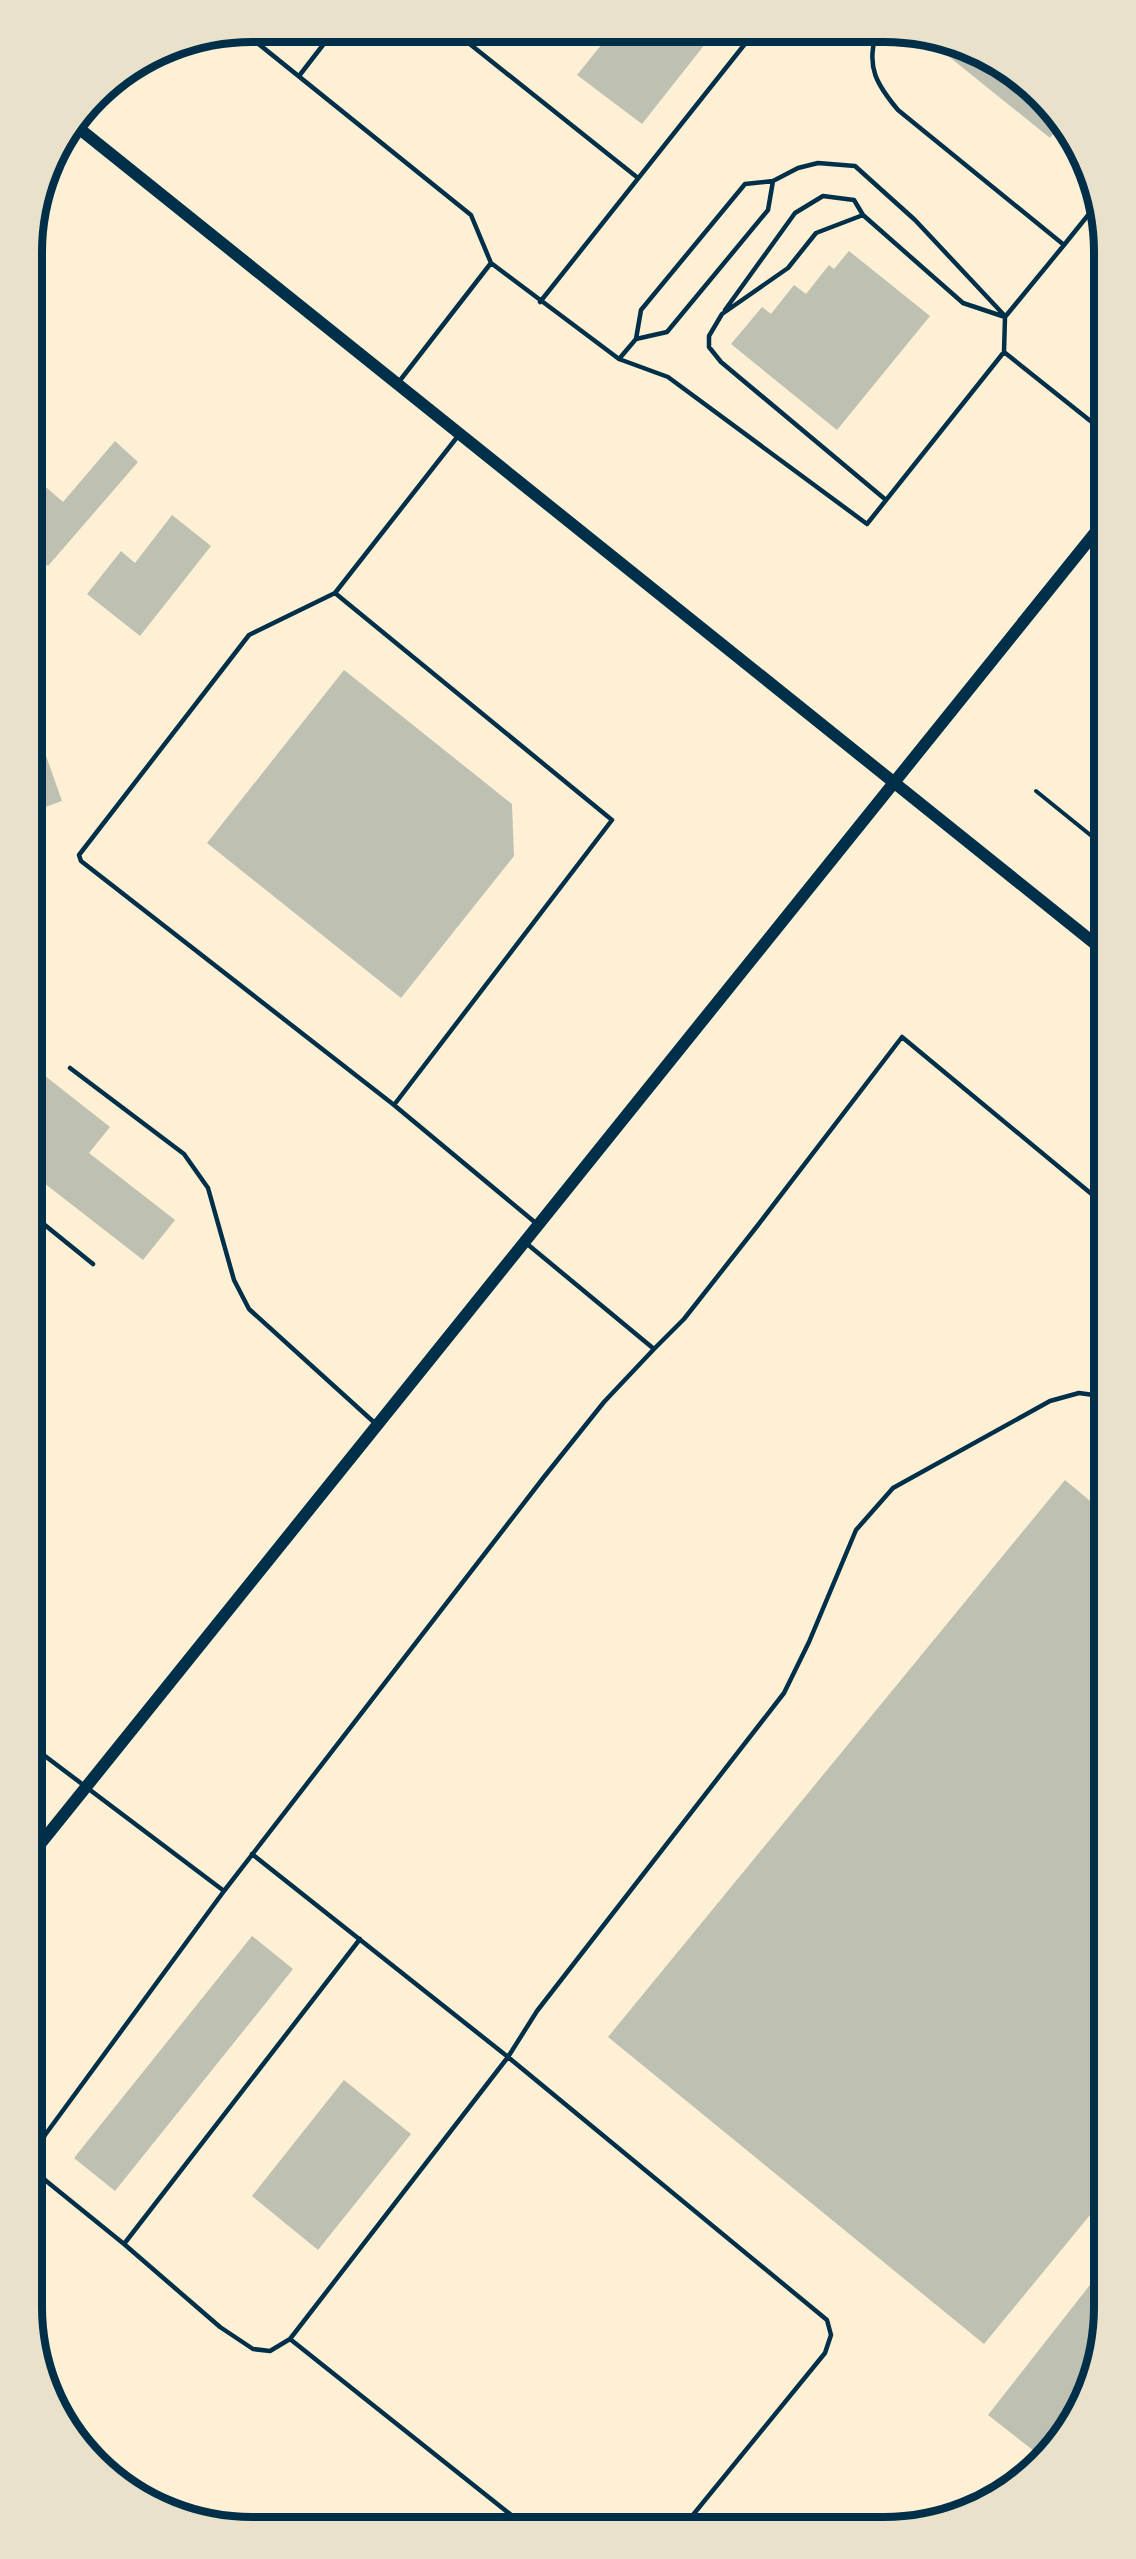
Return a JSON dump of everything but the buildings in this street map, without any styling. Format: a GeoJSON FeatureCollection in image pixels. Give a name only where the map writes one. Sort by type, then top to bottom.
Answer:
{"type":"FeatureCollection","features":[{"type":"Feature","properties":{"kind":"main road"},"geometry":{"type":"LineString","coordinates":[[81,130],[1094,943]]}},
{"type":"Feature","properties":{"kind":"main road"},"geometry":{"type":"LineString","coordinates":[[42,1842],[1094,534]]}},
{"type":"Feature","properties":{"kind":"lane"},"geometry":{"type":"LineString","coordinates":[[256,42],[471,215],[492,263],[540,302],[619,359],[668,377],[867,524],[1004,352],[1005,316],[1090,212]]}},
{"type":"Feature","properties":{"kind":"lane"},"geometry":{"type":"LineString","coordinates":[[299,76],[325,42]]}},
{"type":"Feature","properties":{"kind":"lane"},"geometry":{"type":"LineString","coordinates":[[467,42],[638,178]]}},
{"type":"Feature","properties":{"kind":"lane"},"geometry":{"type":"LineString","coordinates":[[540,302],[746,42]]}},
{"type":"Feature","properties":{"kind":"lane"},"geometry":{"type":"LineString","coordinates":[[874,42],[871,52],[873,70],[883,92],[898,110],[1064,245]]}},
{"type":"Feature","properties":{"kind":"lane"},"geometry":{"type":"LineString","coordinates":[[619,359],[636,339],[641,310],[745,184],[773,181],[798,168],[818,163],[855,166],[915,220],[1005,316]]}},
{"type":"Feature","properties":{"kind":"lane"},"geometry":{"type":"LineString","coordinates":[[636,339],[668,332],[768,210],[773,181]]}},
{"type":"Feature","properties":{"kind":"lane"},"geometry":{"type":"LineString","coordinates":[[886,500],[721,362],[709,347],[710,336],[722,314],[795,213],[823,196],[854,200],[863,215],[963,303],[1005,316]]}},
{"type":"Feature","properties":{"kind":"lane"},"geometry":{"type":"LineString","coordinates":[[722,314],[788,268],[816,233],[863,215]]}},
{"type":"Feature","properties":{"kind":"lane"},"geometry":{"type":"LineString","coordinates":[[397,384],[492,263]]}},
{"type":"Feature","properties":{"kind":"lane"},"geometry":{"type":"LineString","coordinates":[[1004,352],[1094,424]]}},
{"type":"Feature","properties":{"kind":"lane"},"geometry":{"type":"LineString","coordinates":[[460,434],[335,593],[249,635],[79,855],[81,861],[393,1105],[538,1224]]}},
{"type":"Feature","properties":{"kind":"lane"},"geometry":{"type":"LineString","coordinates":[[335,593],[612,820],[393,1105]]}},
{"type":"Feature","properties":{"kind":"lane"},"geometry":{"type":"LineString","coordinates":[[42,2141],[252,1854],[550,1468],[604,1402],[684,1319],[902,1036],[1094,1197]]}},
{"type":"Feature","properties":{"kind":"lane"},"geometry":{"type":"LineString","coordinates":[[70,1068],[184,1154],[208,1188],[234,1280],[249,1309],[376,1425]]}},
{"type":"Feature","properties":{"kind":"lane"},"geometry":{"type":"LineString","coordinates":[[42,1223],[93,1264]]}},
{"type":"Feature","properties":{"kind":"lane"},"geometry":{"type":"LineString","coordinates":[[524,1242],[654,1349]]}},
{"type":"Feature","properties":{"kind":"lane"},"geometry":{"type":"LineString","coordinates":[[42,2175],[220,2327],[253,2349],[270,2350],[290,2339],[508,2057],[537,2011],[784,1693],[809,1642],[856,1530],[893,1488],[1050,1401],[1079,1393],[1094,1395]]}},
{"type":"Feature","properties":{"kind":"lane"},"geometry":{"type":"LineString","coordinates":[[42,1754],[224,1892]]}},
{"type":"Feature","properties":{"kind":"lane"},"geometry":{"type":"LineString","coordinates":[[252,1854],[508,2057],[827,2320],[831,2335],[825,2353],[691,2517]]}},
{"type":"Feature","properties":{"kind":"lane"},"geometry":{"type":"LineString","coordinates":[[124,2244],[360,1939]]}},
{"type":"Feature","properties":{"kind":"lane"},"geometry":{"type":"LineString","coordinates":[[290,2339],[514,2517]]}},
{"type":"Feature","properties":{"kind":"path"},"geometry":{"type":"LineString","coordinates":[[1036,790],[1094,838]]}}]}
